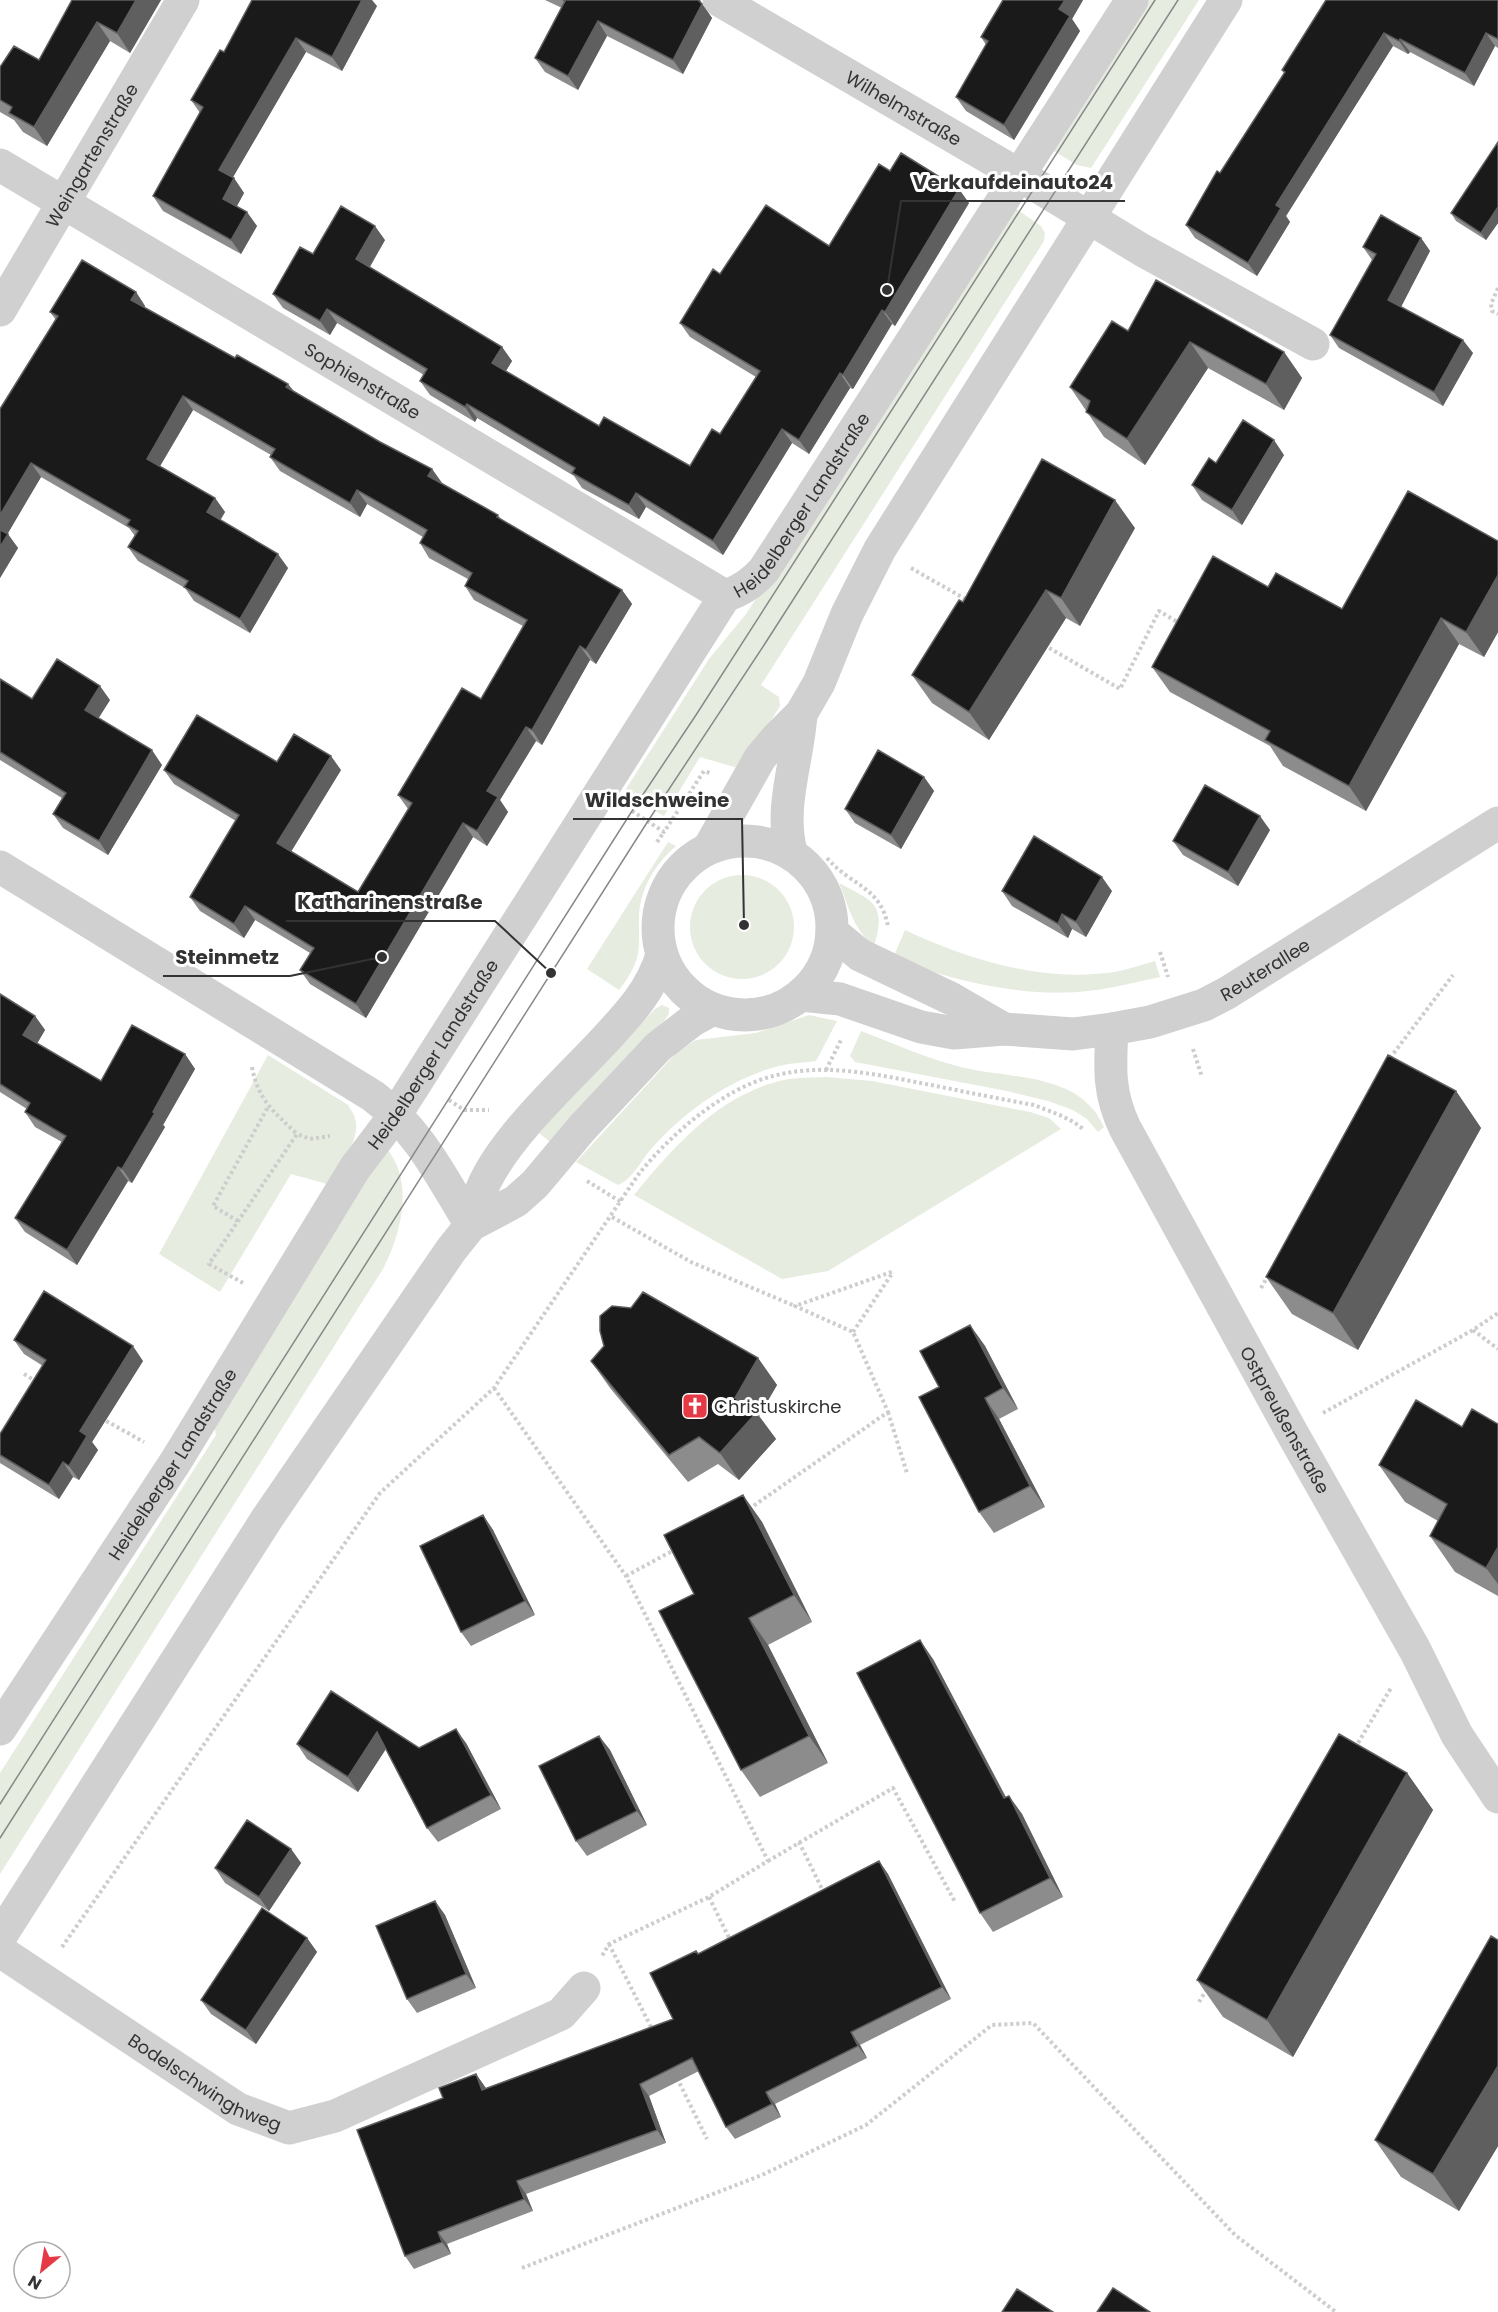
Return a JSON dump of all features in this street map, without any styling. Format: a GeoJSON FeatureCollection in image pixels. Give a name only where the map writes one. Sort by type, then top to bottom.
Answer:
{"type":"FeatureCollection","features":[{"type":"Feature","properties":{"kind":"street","name":"Weingartenstraße"},"geometry":{"type":"LineString","coordinates":[[0,310],[183,0]]}},
{"type":"Feature","properties":{"kind":"street","name":"Wilhelmstraße"},"geometry":{"type":"LineString","coordinates":[[719,0],[1019,175],[1088,218],[1313,344]]}},
{"type":"Feature","properties":{"kind":"street","name":"Heidelberger Landstraße"},"geometry":{"type":"LineString","coordinates":[[0,1729],[176,1461],[355,1168],[396,1114],[418,1080],[725,596],[738,592],[752,583],[764,570],[1132,0]]}},
{"type":"Feature","properties":{"kind":"street"},"geometry":{"type":"LineString","coordinates":[[709,848],[760,758],[801,714],[819,682],[862,581],[880,549],[1226,0]]}},
{"type":"Feature","properties":{"kind":"street","name":"Sophienstraße"},"geometry":{"type":"LineString","coordinates":[[0,165],[725,596]]}},
{"type":"Feature","properties":{"kind":"street"},"geometry":{"type":"LineString","coordinates":[[791,852],[786,833],[786,819],[799,743],[801,714]]}},
{"type":"Feature","properties":{"kind":"street","name":"Reuterallee"},"geometry":{"type":"LineString","coordinates":[[801,994],[840,999],[921,1027],[954,1033],[1004,1029],[1073,1034],[1150,1022],[1204,1005],[1227,993],[1498,824]]}},
{"type":"Feature","properties":{"kind":"street"},"geometry":{"type":"LineString","coordinates":[[748,840],[768,843],[791,852],[816,877],[831,912],[832,932],[828,955],[817,977],[801,994],[781,1008],[759,1014],[736,1015],[713,1009],[696,1000],[681,988],[662,955],[657,930],[660,904],[670,881],[687,861],[709,848],[728,842],[748,840]]}},
{"type":"Feature","properties":{"kind":"street"},"geometry":{"type":"LineString","coordinates":[[0,867],[373,1096],[396,1114],[422,1143],[471,1226]]}},
{"type":"Feature","properties":{"kind":"street","name":"Reuterallee"},"geometry":{"type":"LineString","coordinates":[[832,932],[860,955],[935,990],[1004,1029]]}},
{"type":"Feature","properties":{"kind":"street"},"geometry":{"type":"LineString","coordinates":[[0,1937],[268,1517],[421,1292],[471,1226],[478,1198],[488,1176],[504,1152],[544,1105],[631,1012],[656,973],[662,955]]}},
{"type":"Feature","properties":{"kind":"street"},"geometry":{"type":"LineString","coordinates":[[471,1226],[516,1201],[535,1184],[582,1128],[658,1047],[684,1026],[713,1009]]}},
{"type":"Feature","properties":{"kind":"street","name":"Ostpreußenstraße"},"geometry":{"type":"LineString","coordinates":[[1112,1029],[1110,1077],[1118,1113],[1140,1158],[1415,1650],[1457,1735],[1494,1780]]}},
{"type":"Feature","properties":{"kind":"street","name":"Bodelschwinghweg"},"geometry":{"type":"LineString","coordinates":[[0,1951],[238,2109],[289,2128],[335,2116],[561,2014],[584,1988]]}},
{"type":"Feature","properties":{"kind":"path"},"geometry":{"type":"LineString","coordinates":[[1498,288],[1491,304],[1492,311],[1498,314]]}},
{"type":"Feature","properties":{"kind":"path"},"geometry":{"type":"LineString","coordinates":[[880,549],[969,602]]}},
{"type":"Feature","properties":{"kind":"path"},"geometry":{"type":"LineString","coordinates":[[1040,643],[1120,689],[1159,611],[1182,624],[1176,634]]}},
{"type":"Feature","properties":{"kind":"path"},"geometry":{"type":"LineString","coordinates":[[657,843],[704,771],[713,774]]}},
{"type":"Feature","properties":{"kind":"path"},"geometry":{"type":"LineString","coordinates":[[601,791],[664,832]]}},
{"type":"Feature","properties":{"kind":"path"},"geometry":{"type":"LineString","coordinates":[[823,852],[836,869],[880,903],[888,927]]}},
{"type":"Feature","properties":{"kind":"path"},"geometry":{"type":"LineString","coordinates":[[1383,1066],[1453,975]]}},
{"type":"Feature","properties":{"kind":"path"},"geometry":{"type":"LineString","coordinates":[[245,1016],[255,1083],[268,1107],[297,1134],[310,1139],[326,1138],[336,1134]]}},
{"type":"Feature","properties":{"kind":"path"},"geometry":{"type":"LineString","coordinates":[[826,1070],[844,1035]]}},
{"type":"Feature","properties":{"kind":"path"},"geometry":{"type":"LineString","coordinates":[[40,1977],[380,1494],[494,1388],[655,1154],[693,1120],[737,1090],[774,1075],[826,1070],[875,1074],[1034,1106],[1076,1123],[1088,1134]]}},
{"type":"Feature","properties":{"kind":"path"},"geometry":{"type":"LineString","coordinates":[[418,1080],[464,1110],[487,1108],[494,1114]]}},
{"type":"Feature","properties":{"kind":"path"},"geometry":{"type":"LineString","coordinates":[[238,1221],[213,1206],[268,1107]]}},
{"type":"Feature","properties":{"kind":"path"},"geometry":{"type":"LineString","coordinates":[[274,1300],[209,1264],[297,1134]]}},
{"type":"Feature","properties":{"kind":"path"},"geometry":{"type":"LineString","coordinates":[[585,1179],[621,1202]]}},
{"type":"Feature","properties":{"kind":"path"},"geometry":{"type":"LineString","coordinates":[[612,1216],[691,1262],[853,1332],[888,1412],[907,1473]]}},
{"type":"Feature","properties":{"kind":"path"},"geometry":{"type":"LineString","coordinates":[[1261,1288],[1273,1267]]}},
{"type":"Feature","properties":{"kind":"path"},"geometry":{"type":"LineString","coordinates":[[795,1306],[894,1271],[853,1332]]}},
{"type":"Feature","properties":{"kind":"path"},"geometry":{"type":"LineString","coordinates":[[1291,1431],[1473,1330],[1498,1313]]}},
{"type":"Feature","properties":{"kind":"path"},"geometry":{"type":"LineString","coordinates":[[1473,1330],[1498,1349]]}},
{"type":"Feature","properties":{"kind":"path"},"geometry":{"type":"LineString","coordinates":[[24,1374],[44,1386]]}},
{"type":"Feature","properties":{"kind":"path"},"geometry":{"type":"LineString","coordinates":[[494,1388],[626,1576],[768,1861]]}},
{"type":"Feature","properties":{"kind":"path"},"geometry":{"type":"LineString","coordinates":[[746,1511],[888,1412]]}},
{"type":"Feature","properties":{"kind":"path"},"geometry":{"type":"LineString","coordinates":[[95,1414],[176,1461]]}},
{"type":"Feature","properties":{"kind":"path"},"geometry":{"type":"LineString","coordinates":[[626,1576],[676,1549]]}},
{"type":"Feature","properties":{"kind":"path"},"geometry":{"type":"LineString","coordinates":[[1353,1751],[1415,1650]]}},
{"type":"Feature","properties":{"kind":"path"},"geometry":{"type":"LineString","coordinates":[[584,1988],[609,1944],[709,1897],[893,1788],[955,1902]]}},
{"type":"Feature","properties":{"kind":"path"},"geometry":{"type":"LineString","coordinates":[[799,1842],[830,1904]]}},
{"type":"Feature","properties":{"kind":"path"},"geometry":{"type":"LineString","coordinates":[[709,1897],[735,1950]]}},
{"type":"Feature","properties":{"kind":"path"},"geometry":{"type":"LineString","coordinates":[[609,1944],[656,2036]]}},
{"type":"Feature","properties":{"kind":"path"},"geometry":{"type":"LineString","coordinates":[[1199,2002],[1211,1982]]}},
{"type":"Feature","properties":{"kind":"path"},"geometry":{"type":"LineString","coordinates":[[522,2268],[773,2170],[866,2125],[992,2025],[1033,2023],[1235,2235],[1336,2312]]}},
{"type":"Feature","properties":{"kind":"path"},"geometry":{"type":"LineString","coordinates":[[676,2077],[707,2139]]}},
{"type":"Feature","properties":{"kind":"shaded area"},"geometry":{"type":"Polygon","coordinates":[[[1142,0],[1199,0],[1091,168],[1077,165],[1052,150],[1142,0]]]}},
{"type":"Feature","properties":{"kind":"shaded area"},"geometry":{"type":"Polygon","coordinates":[[[1015,208],[1041,226],[1045,233],[1044,241],[761,685],[779,697],[780,706],[741,769],[700,757],[664,816],[624,792],[709,659],[746,614],[1015,208]]]}},
{"type":"Feature","properties":{"kind":"shaded area"},"geometry":{"type":"Polygon","coordinates":[[[668,842],[676,846],[662,860],[646,885],[640,905],[639,947],[636,960],[619,990],[587,969],[668,842]]]}},
{"type":"Feature","properties":{"kind":"shaded area"},"geometry":{"type":"Polygon","coordinates":[[[742,875],[762,879],[779,890],[790,907],[794,927],[790,947],[779,964],[762,975],[742,979],[722,975],[705,964],[694,947],[690,927],[694,907],[705,890],[722,879],[742,875]]]}},
{"type":"Feature","properties":{"kind":"shaded area"},"geometry":{"type":"Polygon","coordinates":[[[839,883],[868,900],[878,912],[878,932],[874,946],[856,925],[839,883]]]}},
{"type":"Feature","properties":{"kind":"shaded area"},"geometry":{"type":"Polygon","coordinates":[[[905,930],[983,960],[1037,972],[1092,974],[1120,971],[1155,961],[1160,977],[1078,992],[1054,993],[984,985],[893,958],[905,930]]]}},
{"type":"Feature","properties":{"kind":"shaded area"},"geometry":{"type":"Polygon","coordinates":[[[662,1005],[669,1008],[669,1014],[664,1021],[550,1142],[539,1133],[574,1092],[655,1009],[662,1005]]]}},
{"type":"Feature","properties":{"kind":"shaded area"},"geometry":{"type":"Polygon","coordinates":[[[809,1015],[837,1021],[816,1061],[775,1067],[740,1080],[708,1099],[678,1122],[652,1148],[632,1174],[618,1185],[576,1162],[677,1052],[696,1040],[756,1033],[809,1015]]]}},
{"type":"Feature","properties":{"kind":"shaded area"},"geometry":{"type":"Polygon","coordinates":[[[861,1031],[957,1066],[1040,1080],[1059,1086],[1077,1095],[1093,1109],[1104,1127],[1098,1132],[1087,1119],[1073,1110],[1048,1101],[855,1062],[850,1056],[861,1031]]]}},
{"type":"Feature","properties":{"kind":"shaded area"},"geometry":{"type":"Polygon","coordinates":[[[268,1055],[348,1105],[355,1118],[355,1135],[348,1152],[327,1184],[291,1174],[220,1292],[159,1254],[268,1055]]]}},
{"type":"Feature","properties":{"kind":"shaded area"},"geometry":{"type":"Polygon","coordinates":[[[826,1077],[872,1081],[1030,1112],[1049,1118],[1061,1129],[828,1271],[782,1279],[634,1195],[665,1158],[700,1124],[739,1097],[784,1080],[826,1077]]]}},
{"type":"Feature","properties":{"kind":"shaded area"},"geometry":{"type":"Polygon","coordinates":[[[386,1148],[395,1161],[403,1192],[400,1224],[383,1269],[0,1874],[0,1773],[216,1435],[213,1421],[386,1148]]]}},
{"type":"Feature","properties":{"kind":"building"},"geometry":{"type":"Polygon","coordinates":[[[72,0],[136,0],[117,33],[97,22],[34,127],[9,113],[12,107],[0,100],[0,67],[14,46],[39,60],[72,0]]]}},
{"type":"Feature","properties":{"kind":"building"},"geometry":{"type":"Polygon","coordinates":[[[252,0],[362,0],[332,57],[296,38],[219,170],[234,178],[223,199],[247,212],[231,240],[153,196],[203,107],[191,100],[220,50],[224,52],[252,0]]]}},
{"type":"Feature","properties":{"kind":"building"},"geometry":{"type":"Polygon","coordinates":[[[563,0],[698,0],[702,4],[673,60],[598,21],[568,76],[535,58],[565,1],[563,0]]]}},
{"type":"Feature","properties":{"kind":"building"},"geometry":{"type":"Polygon","coordinates":[[[1003,0],[1065,0],[1059,9],[1070,16],[1004,125],[956,97],[988,41],[981,37],[1003,0]]]}},
{"type":"Feature","properties":{"kind":"building"},"geometry":{"type":"Polygon","coordinates":[[[1326,0],[1498,0],[1498,39],[1486,33],[1465,73],[1384,33],[1276,205],[1281,208],[1248,263],[1186,225],[1217,171],[1220,173],[1285,72],[1282,70],[1326,0]]]}},
{"type":"Feature","properties":{"kind":"building"},"geometry":{"type":"Polygon","coordinates":[[[1498,142],[1498,207],[1481,233],[1451,213],[1498,142]]]}},
{"type":"Feature","properties":{"kind":"building"},"geometry":{"type":"Polygon","coordinates":[[[901,153],[959,189],[885,312],[882,310],[843,375],[840,373],[799,440],[782,429],[713,541],[636,493],[629,505],[572,473],[575,468],[467,404],[465,407],[420,381],[427,369],[327,309],[320,321],[273,294],[300,247],[313,254],[341,206],[375,226],[356,259],[502,347],[492,363],[599,426],[604,417],[690,466],[712,429],[720,434],[760,371],[680,323],[713,269],[720,274],[766,205],[829,246],[879,164],[890,171],[901,153]]]}},
{"type":"Feature","properties":{"kind":"building"},"geometry":{"type":"Polygon","coordinates":[[[1381,215],[1421,238],[1388,300],[1463,340],[1434,392],[1330,335],[1376,254],[1363,247],[1381,215]]]}},
{"type":"Feature","properties":{"kind":"building"},"geometry":{"type":"Polygon","coordinates":[[[82,260],[136,292],[131,300],[235,358],[237,355],[288,384],[286,387],[380,442],[432,469],[428,476],[498,515],[497,517],[622,590],[586,650],[580,646],[532,730],[526,727],[487,791],[498,797],[477,831],[463,823],[356,1004],[300,970],[314,948],[245,906],[234,924],[190,897],[239,815],[164,770],[197,715],[277,762],[294,734],[331,756],[277,843],[358,892],[412,803],[398,795],[462,688],[481,699],[527,620],[465,586],[472,573],[420,543],[427,530],[357,490],[350,503],[270,457],[275,449],[183,396],[147,459],[215,498],[207,512],[278,554],[240,619],[184,587],[188,581],[128,547],[138,531],[127,525],[130,520],[31,463],[0,515],[0,409],[58,316],[50,312],[82,260]]]}},
{"type":"Feature","properties":{"kind":"building"},"geometry":{"type":"Polygon","coordinates":[[[1156,280],[1284,352],[1266,384],[1190,342],[1127,439],[1086,412],[1090,401],[1070,387],[1112,321],[1128,331],[1156,280]]]}},
{"type":"Feature","properties":{"kind":"building"},"geometry":{"type":"Polygon","coordinates":[[[1243,420],[1274,440],[1232,510],[1192,485],[1209,458],[1216,463],[1243,420]]]}},
{"type":"Feature","properties":{"kind":"building"},"geometry":{"type":"Polygon","coordinates":[[[1042,459],[1115,500],[1061,598],[1046,590],[969,712],[912,675],[959,600],[963,602],[1042,459]]]}},
{"type":"Feature","properties":{"kind":"building"},"geometry":{"type":"Polygon","coordinates":[[[1408,491],[1498,541],[1498,575],[1466,632],[1441,618],[1349,786],[1265,740],[1270,731],[1152,667],[1213,556],[1268,587],[1276,573],[1342,609],[1408,491]]]}},
{"type":"Feature","properties":{"kind":"building"},"geometry":{"type":"Polygon","coordinates":[[[0,530],[8,534],[0,547],[0,530]]]}},
{"type":"Feature","properties":{"kind":"building"},"geometry":{"type":"Polygon","coordinates":[[[57,659],[100,686],[85,710],[152,750],[99,841],[53,814],[66,793],[0,752],[0,679],[32,699],[57,659]]]}},
{"type":"Feature","properties":{"kind":"building"},"geometry":{"type":"Polygon","coordinates":[[[878,750],[924,777],[891,835],[845,809],[878,750]]]}},
{"type":"Feature","properties":{"kind":"building"},"geometry":{"type":"Polygon","coordinates":[[[1205,785],[1260,816],[1228,872],[1173,841],[1205,785]]]}},
{"type":"Feature","properties":{"kind":"building"},"geometry":{"type":"Polygon","coordinates":[[[1034,836],[1102,877],[1076,922],[1062,914],[1058,924],[1002,891],[1034,836]]]}},
{"type":"Feature","properties":{"kind":"building"},"geometry":{"type":"Polygon","coordinates":[[[0,994],[35,1016],[23,1035],[101,1081],[132,1025],[185,1054],[153,1112],[155,1113],[122,1169],[118,1167],[67,1250],[15,1218],[66,1136],[25,1112],[30,1103],[0,1084],[0,994]]]}},
{"type":"Feature","properties":{"kind":"building"},"geometry":{"type":"Polygon","coordinates":[[[1388,1055],[1456,1091],[1333,1313],[1266,1277],[1388,1055]]]}},
{"type":"Feature","properties":{"kind":"building"},"geometry":{"type":"Polygon","coordinates":[[[44,1291],[133,1346],[80,1431],[87,1436],[69,1466],[63,1462],[49,1485],[0,1455],[0,1434],[46,1360],[14,1340],[44,1291]]]}},
{"type":"Feature","properties":{"kind":"building","name":"Christuskirche"},"geometry":{"type":"Polygon","coordinates":[[[643,1292],[758,1358],[735,1398],[757,1412],[720,1453],[699,1437],[669,1455],[591,1361],[604,1346],[600,1331],[600,1316],[612,1306],[631,1308],[643,1292]]]}},
{"type":"Feature","properties":{"kind":"building"},"geometry":{"type":"Polygon","coordinates":[[[970,1325],[1003,1388],[985,1398],[1030,1486],[979,1512],[919,1397],[939,1387],[920,1351],[970,1325]]]}},
{"type":"Feature","properties":{"kind":"building"},"geometry":{"type":"Polygon","coordinates":[[[1416,1400],[1462,1427],[1472,1409],[1498,1424],[1498,1547],[1486,1568],[1430,1536],[1447,1504],[1379,1465],[1416,1400]]]}},
{"type":"Feature","properties":{"kind":"building"},"geometry":{"type":"Polygon","coordinates":[[[743,1495],[794,1595],[749,1618],[809,1736],[741,1770],[659,1611],[694,1594],[664,1535],[743,1495]]]}},
{"type":"Feature","properties":{"kind":"building"},"geometry":{"type":"Polygon","coordinates":[[[483,1515],[525,1601],[461,1632],[420,1546],[483,1515]]]}},
{"type":"Feature","properties":{"kind":"building"},"geometry":{"type":"Polygon","coordinates":[[[920,1640],[1004,1798],[1009,1796],[1050,1878],[980,1913],[857,1673],[920,1640]]]}},
{"type":"Feature","properties":{"kind":"building"},"geometry":{"type":"Polygon","coordinates":[[[331,1691],[419,1748],[456,1729],[491,1795],[427,1828],[377,1732],[348,1777],[297,1744],[331,1691]]]}},
{"type":"Feature","properties":{"kind":"building"},"geometry":{"type":"Polygon","coordinates":[[[1339,1734],[1407,1773],[1267,2020],[1197,1980],[1339,1734]]]}},
{"type":"Feature","properties":{"kind":"building"},"geometry":{"type":"Polygon","coordinates":[[[599,1736],[637,1811],[576,1841],[539,1766],[599,1736]]]}},
{"type":"Feature","properties":{"kind":"building"},"geometry":{"type":"Polygon","coordinates":[[[247,1820],[291,1849],[259,1897],[215,1868],[247,1820]]]}},
{"type":"Feature","properties":{"kind":"building"},"geometry":{"type":"Polygon","coordinates":[[[879,1861],[942,1987],[851,2032],[858,2046],[766,2092],[772,2104],[726,2127],[692,2058],[640,2084],[657,2130],[517,2181],[524,2199],[438,2232],[442,2242],[405,2256],[357,2130],[443,2098],[439,2088],[476,2074],[482,2090],[673,2019],[650,1973],[696,1951],[698,1954],[879,1861]]]}},
{"type":"Feature","properties":{"kind":"building"},"geometry":{"type":"Polygon","coordinates":[[[435,1901],[466,1974],[407,1999],[376,1926],[435,1901]]]}},
{"type":"Feature","properties":{"kind":"building"},"geometry":{"type":"Polygon","coordinates":[[[262,1908],[307,1938],[246,2030],[201,2000],[262,1908]]]}},
{"type":"Feature","properties":{"kind":"building"},"geometry":{"type":"Polygon","coordinates":[[[1491,1936],[1498,1940],[1498,2066],[1433,2174],[1375,2140],[1491,1936]]]}},
{"type":"Feature","properties":{"kind":"building"},"geometry":{"type":"Polygon","coordinates":[[[1113,2288],[1150,2312],[1097,2312],[1113,2288]]]}},
{"type":"Feature","properties":{"kind":"building"},"geometry":{"type":"Polygon","coordinates":[[[1017,2289],[1053,2312],[1002,2312],[1017,2289]]]}},
{"type":"Feature","properties":{"kind":"tram line"},"geometry":{"type":"LineString","coordinates":[[0,1804],[632,811],[1155,0]]}},
{"type":"Feature","properties":{"kind":"tram line"},"geometry":{"type":"LineString","coordinates":[[0,1838],[648,821],[766,642],[1178,0]]}},
{"type":"Feature","properties":{"kind":"place","name":"Verkaufdeinauto24"},"geometry":{"type":"Point","coordinates":[887,290]}},
{"type":"Feature","properties":{"kind":"place","name":"Wildschweine"},"geometry":{"type":"Point","coordinates":[744,925]}},
{"type":"Feature","properties":{"kind":"place","name":"Steinmetz"},"geometry":{"type":"Point","coordinates":[382,957]}},
{"type":"Feature","properties":{"kind":"place","name":"Katharinenstraße"},"geometry":{"type":"Point","coordinates":[551,973]}},
{"type":"Feature","properties":{"kind":"place","name":"Christuskirche"},"geometry":{"type":"Point","coordinates":[695,1406]}}]}
